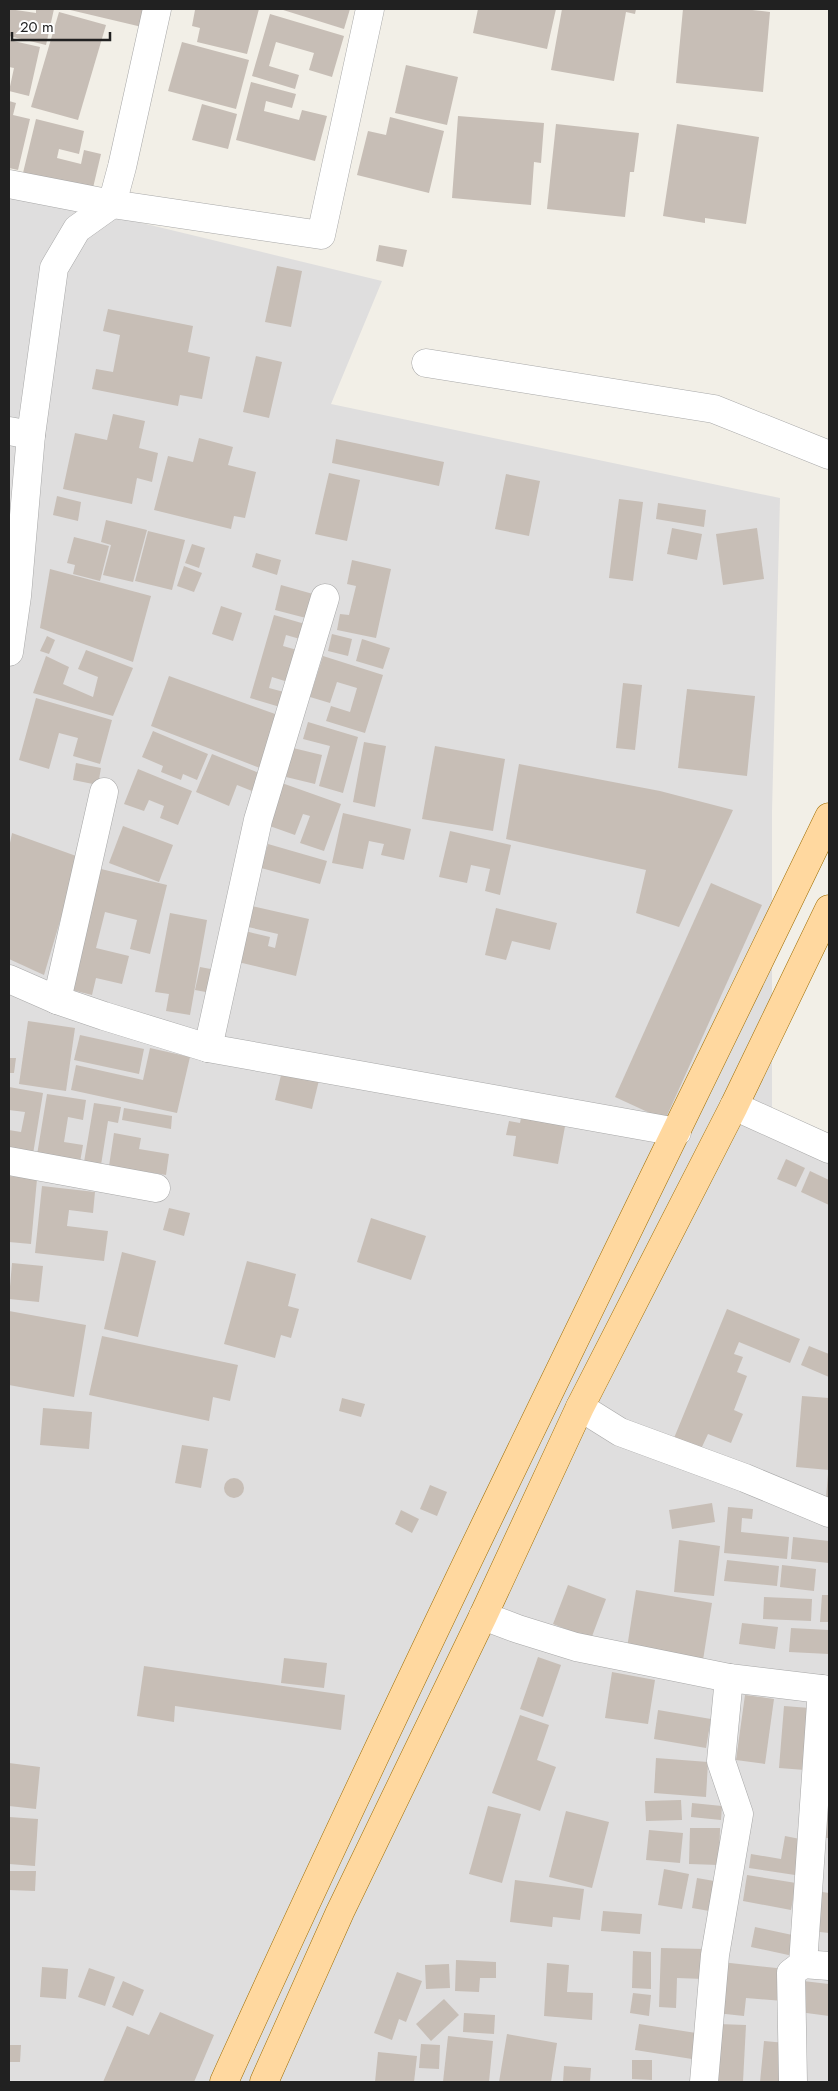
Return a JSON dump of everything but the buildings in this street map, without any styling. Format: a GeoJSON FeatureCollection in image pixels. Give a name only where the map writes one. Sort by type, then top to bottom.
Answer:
{"type":"FeatureCollection","features":[{"type":"Feature","properties":{"kind":"main road"},"geometry":{"type":"LineString","coordinates":[[224,2082],[307,1898],[544,1401],[829,817]]}},
{"type":"Feature","properties":{"kind":"main road"},"geometry":{"type":"LineString","coordinates":[[264,2082],[340,1912],[483,1616],[580,1407],[734,1106],[829,909]]}},
{"type":"Feature","properties":{"kind":"street"},"geometry":{"type":"LineString","coordinates":[[9,652],[20,433],[54,268],[77,229],[112,204],[157,9]]}},
{"type":"Feature","properties":{"kind":"street"},"geometry":{"type":"LineString","coordinates":[[9,184],[112,204],[320,236],[370,9]]}},
{"type":"Feature","properties":{"kind":"street"},"geometry":{"type":"LineString","coordinates":[[426,363],[714,409],[828,450]]}},
{"type":"Feature","properties":{"kind":"street"},"geometry":{"type":"LineString","coordinates":[[208,1048],[258,820],[325,598]]}},
{"type":"Feature","properties":{"kind":"street"},"geometry":{"type":"LineString","coordinates":[[57,1000],[104,792]]}},
{"type":"Feature","properties":{"kind":"street"},"geometry":{"type":"LineString","coordinates":[[9,979],[57,1000],[208,1048],[676,1132]]}},
{"type":"Feature","properties":{"kind":"street"},"geometry":{"type":"LineString","coordinates":[[734,1106],[829,1149]]}},
{"type":"Feature","properties":{"kind":"street"},"geometry":{"type":"LineString","coordinates":[[9,1161],[156,1188]]}},
{"type":"Feature","properties":{"kind":"street"},"geometry":{"type":"LineString","coordinates":[[580,1407],[620,1432],[745,1478],[829,1513]]}},
{"type":"Feature","properties":{"kind":"street"},"geometry":{"type":"LineString","coordinates":[[483,1616],[576,1647],[729,1678],[826,1689],[816,1965],[791,1974],[793,2082]]}},
{"type":"Feature","properties":{"kind":"street"},"geometry":{"type":"LineString","coordinates":[[704,2082],[715,1956],[739,1814],[721,1761],[729,1678]]}},
{"type":"Feature","properties":{"kind":"shaded area"},"geometry":{"type":"Polygon","coordinates":[[[9,191],[382,281],[331,404],[780,498],[772,811],[772,1128],[829,1158],[829,2082],[9,2082],[9,191]]]}}]}
